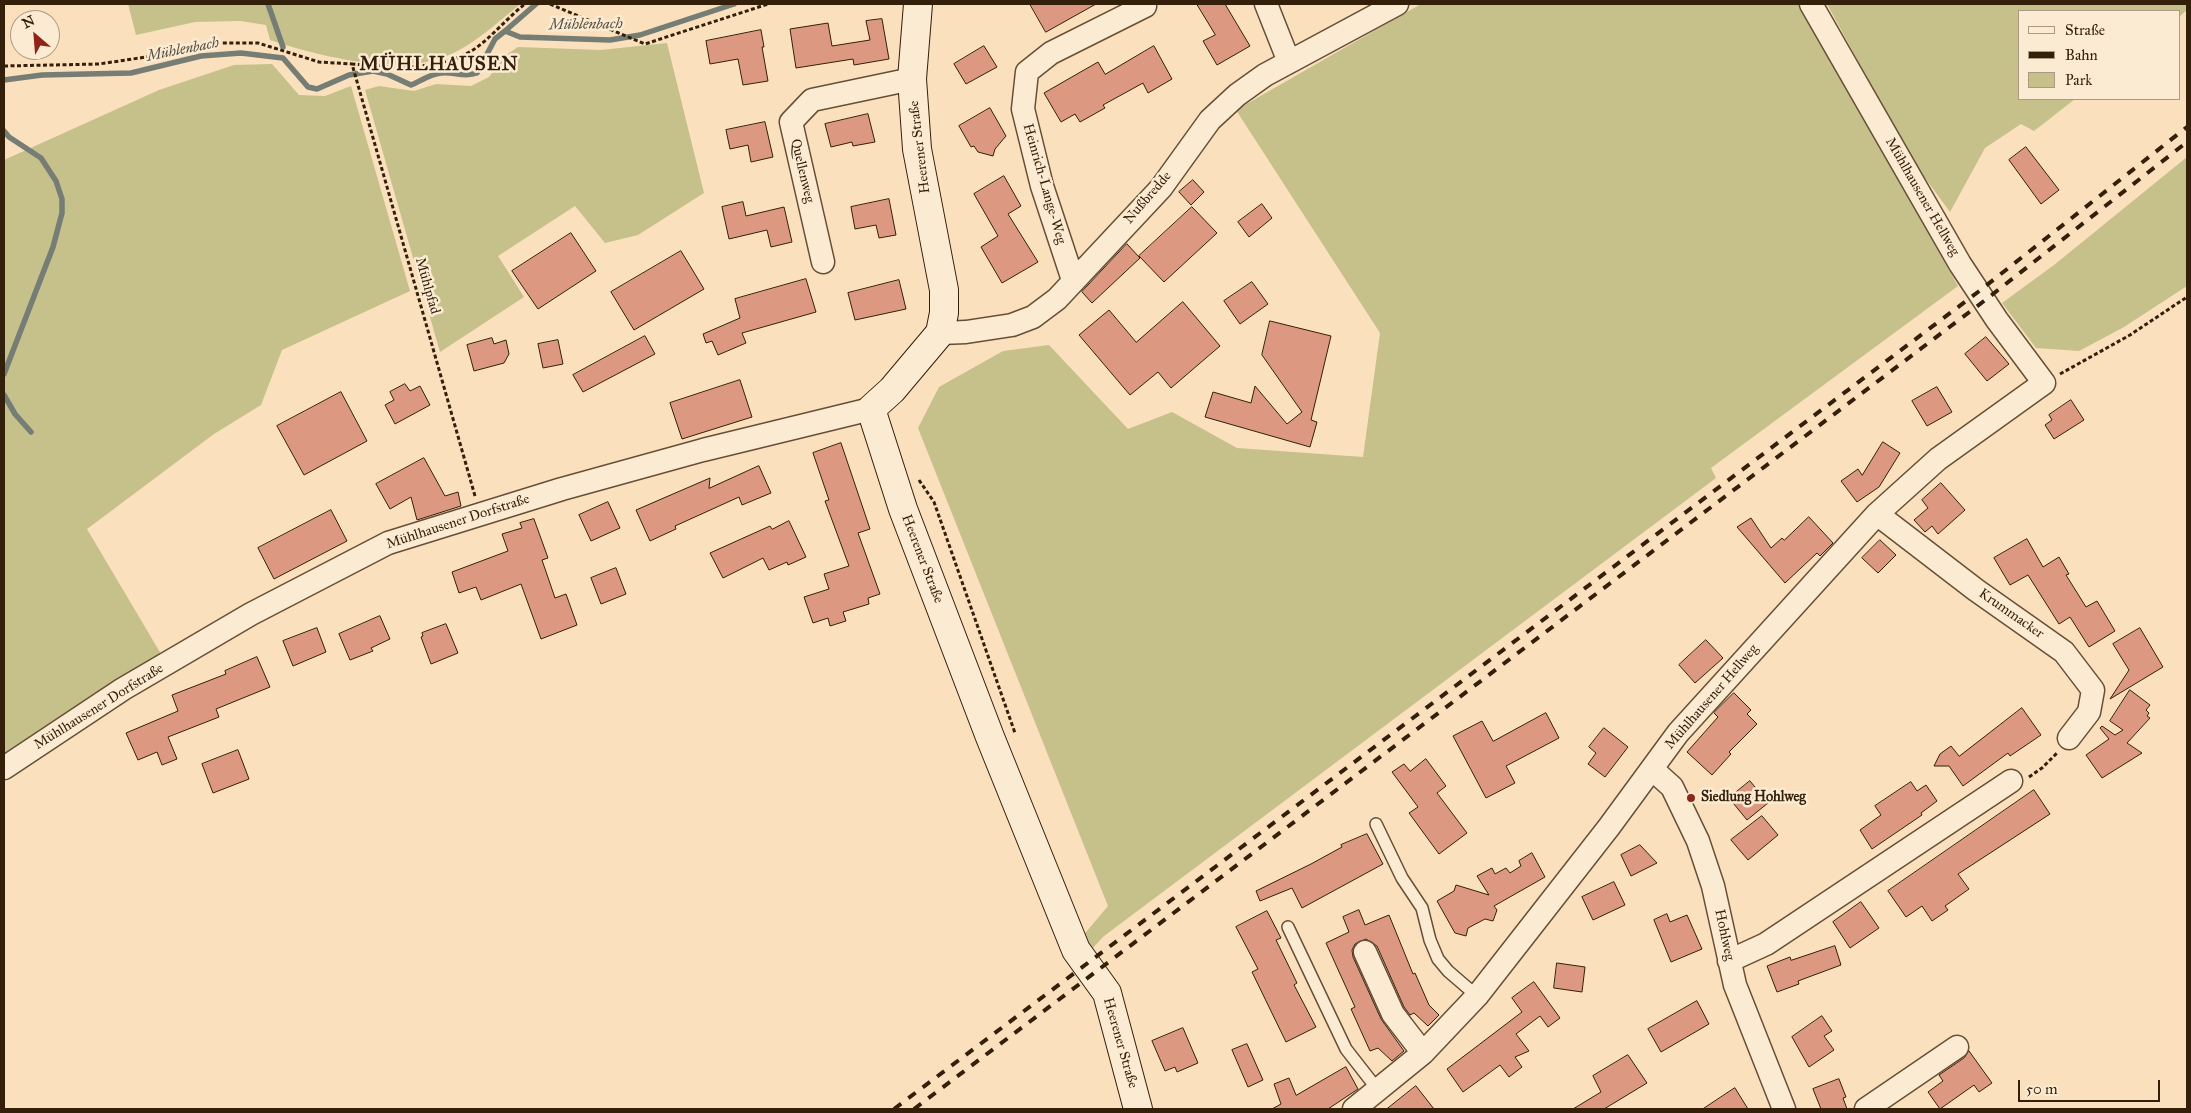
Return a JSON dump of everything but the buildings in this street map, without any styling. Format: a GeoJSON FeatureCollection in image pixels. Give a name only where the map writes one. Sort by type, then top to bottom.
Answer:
{"type":"FeatureCollection","features":[{"type":"Feature","properties":{"kind":"street","name":"Heerener Straße"},"geometry":{"type":"LineString","coordinates":[[918,4],[912,79],[917,149],[944,290],[944,313],[940,333]]}},
{"type":"Feature","properties":{"kind":"street"},"geometry":{"type":"LineString","coordinates":[[1266,4],[1289,62],[1397,4]]}},
{"type":"Feature","properties":{"kind":"street","name":"Mühlhausener Hellweg"},"geometry":{"type":"LineString","coordinates":[[1354,1109],[1423,1053],[1477,996],[1678,733],[1877,514],[1938,459],[2044,383],[1997,320],[1960,264],[1811,4]]}},
{"type":"Feature","properties":{"kind":"street","name":"Heinrich-Lange-Weg"},"geometry":{"type":"LineString","coordinates":[[1073,280],[1042,186],[1023,109],[1027,72],[1051,53],[1145,6]]}},
{"type":"Feature","properties":{"kind":"street","name":"Nußbredde"},"geometry":{"type":"LineString","coordinates":[[940,333],[966,332],[1012,325],[1033,317],[1057,299],[1161,188],[1210,120],[1236,95],[1265,75],[1289,62]]}},
{"type":"Feature","properties":{"kind":"street","name":"Quellenweg"},"geometry":{"type":"LineString","coordinates":[[822,262],[791,122],[812,100],[912,79]]}},
{"type":"Feature","properties":{"kind":"street"},"geometry":{"type":"LineString","coordinates":[[871,408],[892,390],[940,333]]}},
{"type":"Feature","properties":{"kind":"street","name":"Heerener Straße"},"geometry":{"type":"LineString","coordinates":[[871,408],[903,510],[1030,837],[1076,950],[1107,993],[1138,1109]]}},
{"type":"Feature","properties":{"kind":"street","name":"Mühlhausener Dorfstraße"},"geometry":{"type":"LineString","coordinates":[[4,768],[123,689],[251,614],[388,543],[480,514],[703,450],[871,408]]}},
{"type":"Feature","properties":{"kind":"street","name":"Krummacker"},"geometry":{"type":"LineString","coordinates":[[1877,514],[1976,590],[2064,652],[2093,690],[2089,712],[2069,738]]}},
{"type":"Feature","properties":{"kind":"street","name":"Hohlweg"},"geometry":{"type":"LineString","coordinates":[[1652,769],[1672,787],[1698,841],[1713,886],[1729,961],[1745,1013],[1784,1109]]}},
{"type":"Feature","properties":{"kind":"street"},"geometry":{"type":"LineString","coordinates":[[1729,961],[1766,944],[2011,781]]}},
{"type":"Feature","properties":{"kind":"street"},"geometry":{"type":"LineString","coordinates":[[1365,952],[1393,1014],[1423,1053]]}},
{"type":"Feature","properties":{"kind":"street"},"geometry":{"type":"LineString","coordinates":[[1866,1109],[1957,1048]]}},
{"type":"Feature","properties":{"kind":"lane"},"geometry":{"type":"LineString","coordinates":[[1376,824],[1402,878],[1422,908],[1430,940],[1438,959],[1448,971],[1477,996]]}},
{"type":"Feature","properties":{"kind":"lane"},"geometry":{"type":"LineString","coordinates":[[1288,927],[1346,1049],[1378,1090]]}},
{"type":"Feature","properties":{"kind":"path"},"geometry":{"type":"LineString","coordinates":[[4,66],[99,64],[153,56],[206,43],[258,43],[319,62],[406,68],[451,60],[474,49],[525,4]]}},
{"type":"Feature","properties":{"kind":"path"},"geometry":{"type":"LineString","coordinates":[[550,4],[633,41],[645,44],[660,41],[768,4]]}},
{"type":"Feature","properties":{"kind":"path","name":"Mühlpfad"},"geometry":{"type":"LineString","coordinates":[[352,64],[480,514]]}},
{"type":"Feature","properties":{"kind":"path"},"geometry":{"type":"LineString","coordinates":[[2044,383],[2130,335],[2187,298]]}},
{"type":"Feature","properties":{"kind":"path"},"geometry":{"type":"LineString","coordinates":[[918,479],[934,502],[1016,734]]}},
{"type":"Feature","properties":{"kind":"path"},"geometry":{"type":"LineString","coordinates":[[2011,781],[2032,776],[2069,738]]}},
{"type":"Feature","properties":{"kind":"green space"},"geometry":{"type":"Polygon","coordinates":[[[128,4],[520,4],[468,45],[449,55],[430,61],[408,64],[384,64],[335,58],[289,46],[270,40],[266,25],[240,21],[195,22],[136,35],[128,4]]]}},
{"type":"Feature","properties":{"kind":"green space"},"geometry":{"type":"Polygon","coordinates":[[[1421,4],[1799,4],[1958,286],[1711,468],[1716,478],[1104,936],[1088,953],[1081,938],[1108,906],[918,428],[939,387],[1003,351],[1049,345],[1128,429],[1172,412],[1237,448],[1363,457],[1380,333],[1236,110],[1421,4]]]}},
{"type":"Feature","properties":{"kind":"green space"},"geometry":{"type":"Polygon","coordinates":[[[1827,4],[2187,4],[2187,10],[2181,15],[2181,10],[2018,10],[2018,100],[2074,100],[2034,131],[2021,124],[1985,148],[1950,212],[1912,160],[1827,4]]]}},
{"type":"Feature","properties":{"kind":"green space"},"geometry":{"type":"Polygon","coordinates":[[[667,43],[704,193],[638,235],[605,243],[575,206],[498,256],[524,297],[440,352],[365,90],[379,86],[414,91],[436,84],[471,86],[489,77],[506,55],[518,47],[601,50],[667,43]]]}},
{"type":"Feature","properties":{"kind":"green space"},"geometry":{"type":"Polygon","coordinates":[[[272,64],[299,95],[325,96],[351,86],[410,291],[282,350],[261,405],[214,434],[87,529],[161,654],[4,760],[4,160],[159,90],[234,65],[272,64]]]}},
{"type":"Feature","properties":{"kind":"green space"},"geometry":{"type":"Polygon","coordinates":[[[2187,157],[2187,286],[2124,327],[2079,351],[2036,348],[2002,303],[2054,265],[2187,157]]]}},
{"type":"Feature","properties":{"kind":"waterway"},"geometry":{"type":"LineString","coordinates":[[268,4],[283,47]]}},
{"type":"Feature","properties":{"kind":"waterway"},"geometry":{"type":"LineString","coordinates":[[505,31],[536,4]]}},
{"type":"Feature","properties":{"kind":"waterway","name":"Mühlenbach"},"geometry":{"type":"LineString","coordinates":[[4,80],[42,75],[131,73],[201,56],[241,53],[283,58],[308,87],[317,89],[349,75],[373,71],[387,74],[411,85],[437,74],[468,75],[477,73],[495,39],[505,31],[520,37],[610,40],[640,35],[734,4]]}},
{"type":"Feature","properties":{"kind":"waterway"},"geometry":{"type":"LineString","coordinates":[[4,131],[9,137],[41,158],[56,181],[62,199],[62,213],[53,247],[4,374]]}},
{"type":"Feature","properties":{"kind":"waterway"},"geometry":{"type":"LineString","coordinates":[[4,395],[15,414],[31,432]]}},
{"type":"Feature","properties":{"kind":"railway"},"geometry":{"type":"LineString","coordinates":[[894,1109],[1978,292],[2187,127]]}},
{"type":"Feature","properties":{"kind":"railway"},"geometry":{"type":"LineString","coordinates":[[914,1109],[1984,301],[2187,142]]}},
{"type":"Feature","properties":{"kind":"place","name":"Siedlung Hohlweg"},"geometry":{"type":"Point","coordinates":[1691,798]}},
{"type":"Feature","properties":{"kind":"district","name":"MÜHLHAUSEN"},"geometry":{"type":"Point","coordinates":[439,65]}}]}
